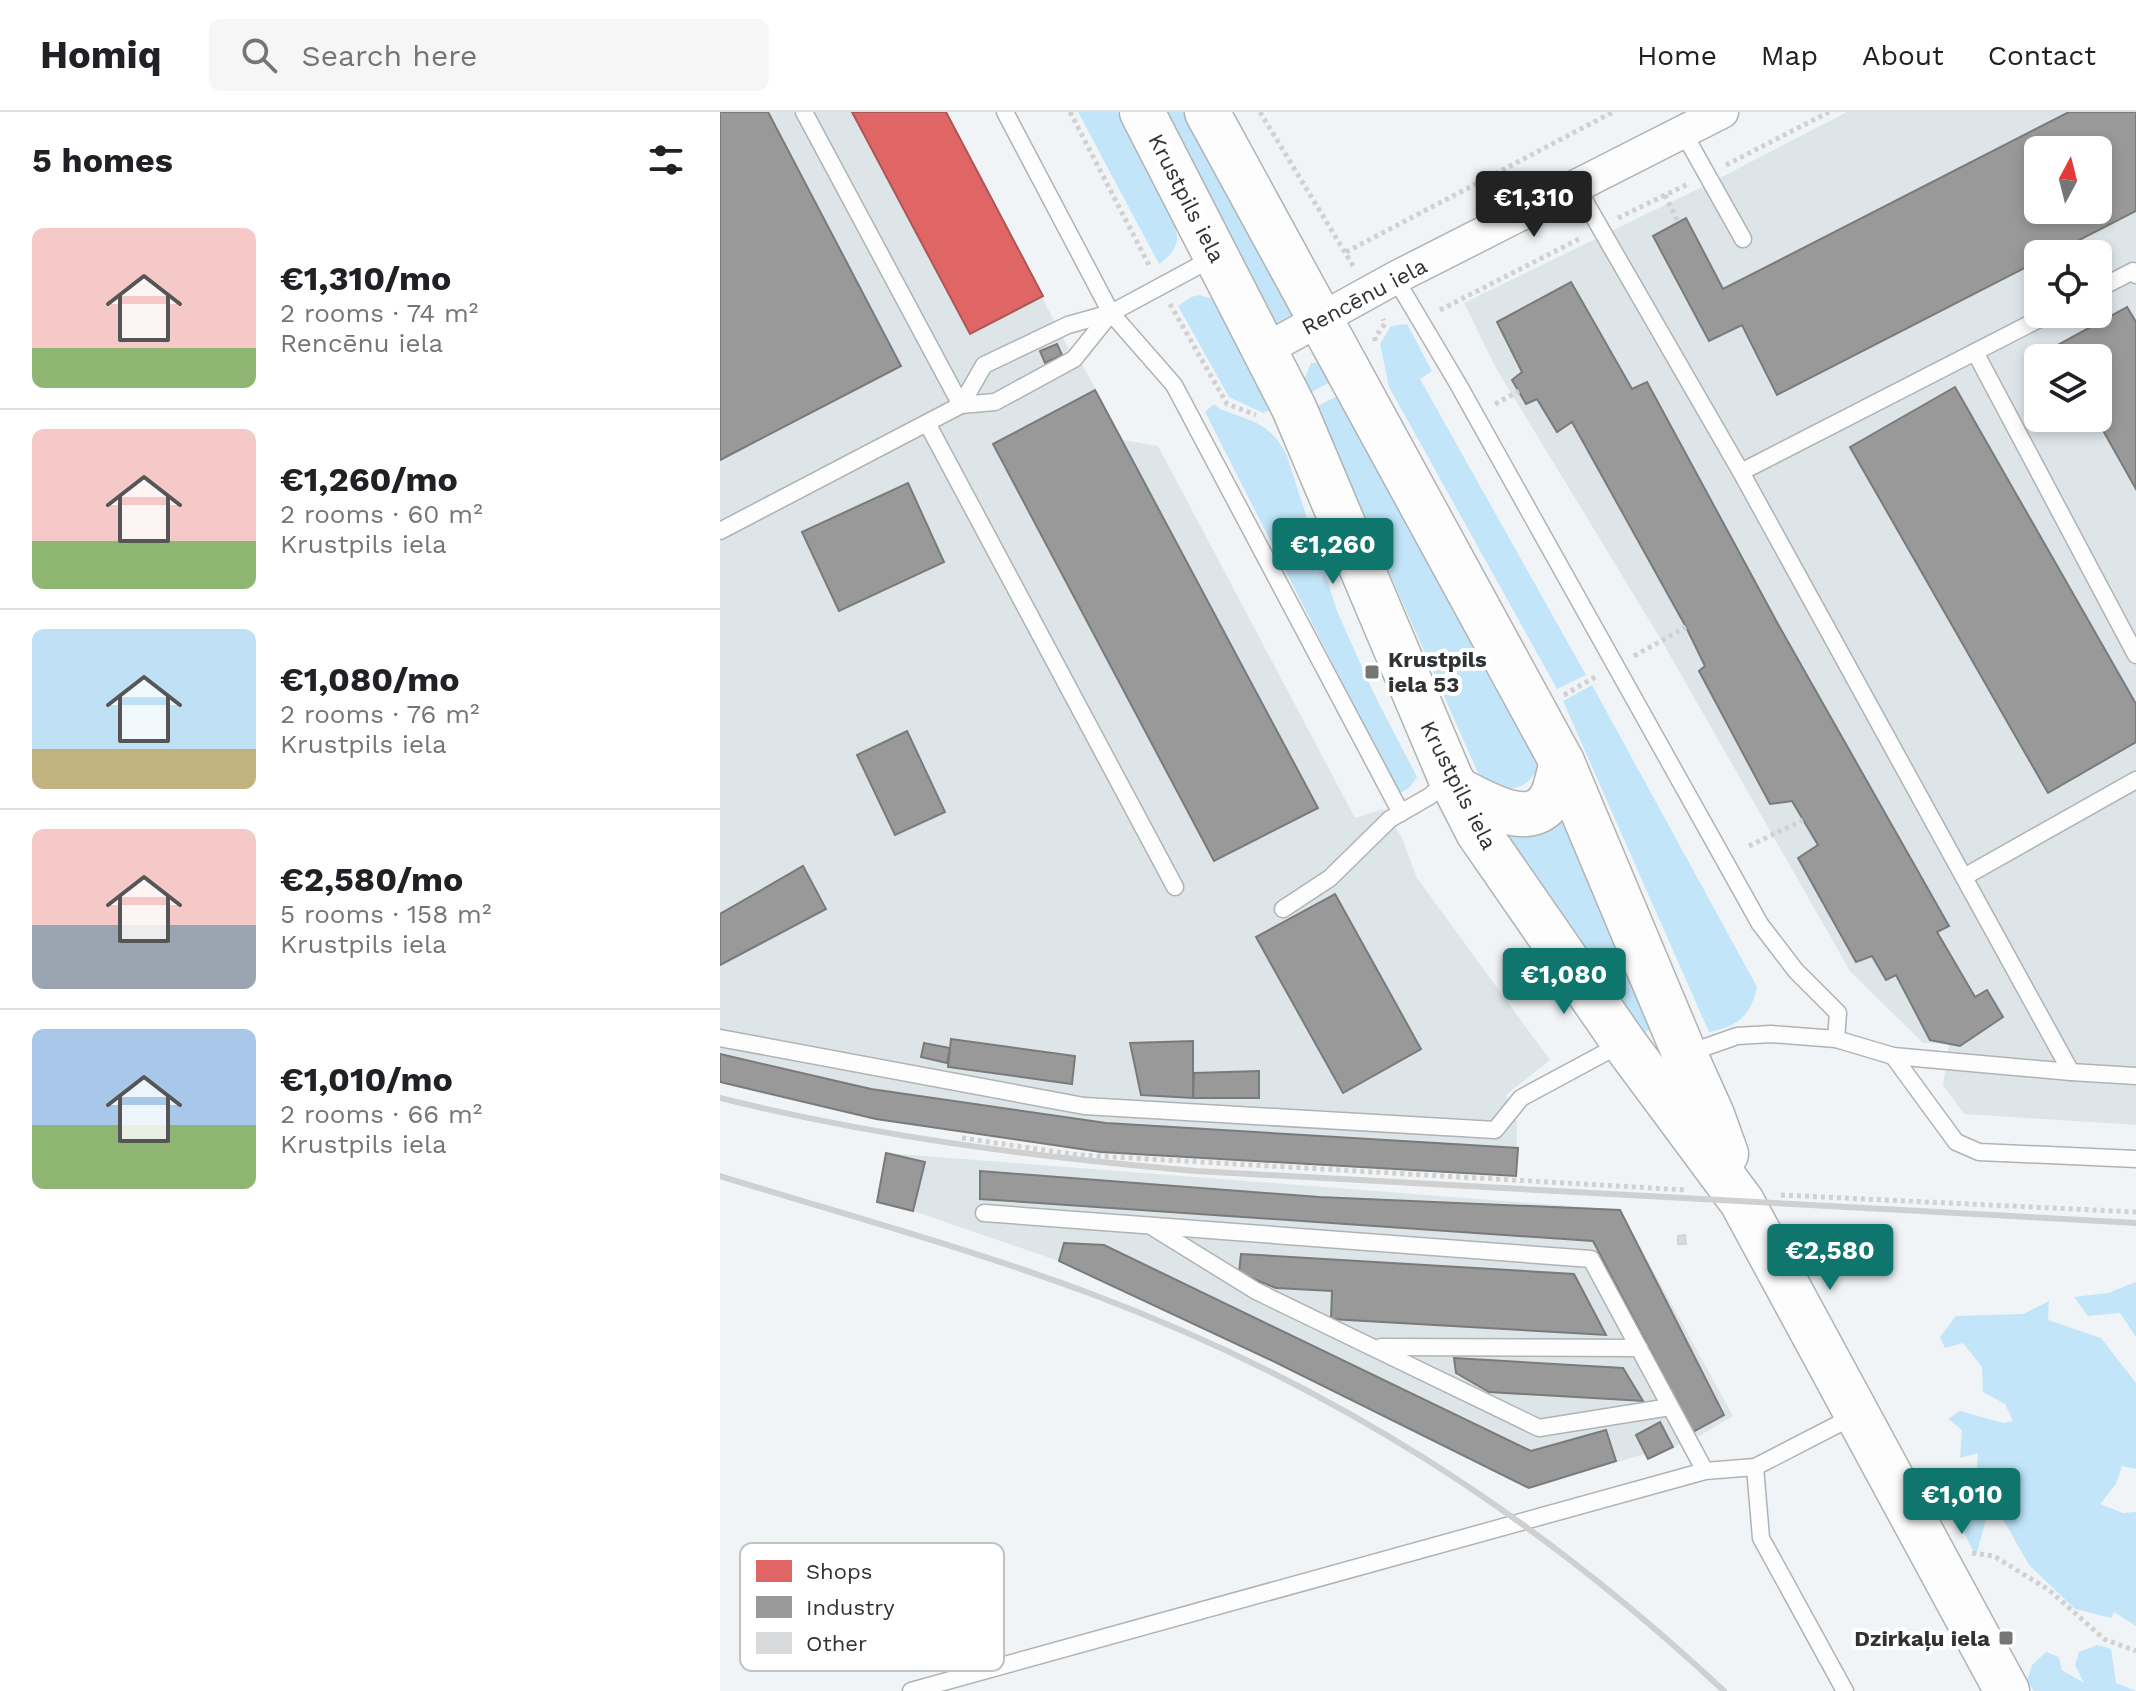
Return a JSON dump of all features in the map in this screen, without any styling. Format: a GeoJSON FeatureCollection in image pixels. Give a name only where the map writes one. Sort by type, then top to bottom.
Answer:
{"type":"FeatureCollection","features":[{"type":"Feature","properties":{"kind":"main road","name":"Krustpils iela"},"geometry":{"type":"LineString","coordinates":[[1142,112],[1294,408],[1454,783],[1478,832],[1624,1043],[1740,1196],[2007,1691]]}},
{"type":"Feature","properties":{"kind":"main road","name":"Krustpils iela"},"geometry":{"type":"LineString","coordinates":[[1207,112],[1562,762],[1712,1115],[1740,1196]]}},
{"type":"Feature","properties":{"kind":"main road"},"geometry":{"type":"LineString","coordinates":[[1454,783],[1495,809],[1518,815],[1538,812],[1552,796],[1562,762]]}},
{"type":"Feature","properties":{"kind":"street","name":"Rencēnu iela"},"geometry":{"type":"LineString","coordinates":[[1263,351],[1320,318],[1722,112]]}},
{"type":"Feature","properties":{"kind":"lane"},"geometry":{"type":"LineString","coordinates":[[804,112],[961,405]]}},
{"type":"Feature","properties":{"kind":"lane"},"geometry":{"type":"LineString","coordinates":[[1005,112],[1111,313],[1174,385],[1401,813]]}},
{"type":"Feature","properties":{"kind":"lane"},"geometry":{"type":"LineString","coordinates":[[1683,132],[1743,239]]}},
{"type":"Feature","properties":{"kind":"lane"},"geometry":{"type":"LineString","coordinates":[[1576,186],[1741,472],[2071,1072]]}},
{"type":"Feature","properties":{"kind":"lane"},"geometry":{"type":"LineString","coordinates":[[961,405],[984,365],[1068,325],[1111,313],[1216,256]]}},
{"type":"Feature","properties":{"kind":"lane"},"geometry":{"type":"LineString","coordinates":[[2112,283],[2135,272]]}},
{"type":"Feature","properties":{"kind":"lane"},"geometry":{"type":"LineString","coordinates":[[1382,286],[1465,398],[1760,924],[1796,971],[1838,1013],[1836,1039]]}},
{"type":"Feature","properties":{"kind":"lane"},"geometry":{"type":"LineString","coordinates":[[720,531],[961,405],[995,402],[1074,359],[1111,313]]}},
{"type":"Feature","properties":{"kind":"lane"},"geometry":{"type":"LineString","coordinates":[[1741,472],[2024,327]]}},
{"type":"Feature","properties":{"kind":"lane"},"geometry":{"type":"LineString","coordinates":[[1975,352],[2136,655]]}},
{"type":"Feature","properties":{"kind":"lane"},"geometry":{"type":"LineString","coordinates":[[927,423],[1175,887]]}},
{"type":"Feature","properties":{"kind":"lane"},"geometry":{"type":"LineString","coordinates":[[1964,877],[2136,780]]}},
{"type":"Feature","properties":{"kind":"lane"},"geometry":{"type":"LineString","coordinates":[[1283,909],[1330,878],[1390,819],[1454,783]]}},
{"type":"Feature","properties":{"kind":"lane"},"geometry":{"type":"LineString","coordinates":[[1685,1055],[1737,1036],[1771,1034],[1836,1039],[1893,1056],[2136,1076]]}},
{"type":"Feature","properties":{"kind":"lane"},"geometry":{"type":"LineString","coordinates":[[720,1038],[1084,1106],[1495,1130],[1521,1098],[1624,1043]]}},
{"type":"Feature","properties":{"kind":"lane"},"geometry":{"type":"LineString","coordinates":[[1893,1056],[1956,1142],[1979,1152],[2136,1159]]}},
{"type":"Feature","properties":{"kind":"lane"},"geometry":{"type":"LineString","coordinates":[[984,1213],[1591,1259],[1705,1471]]}},
{"type":"Feature","properties":{"kind":"lane"},"geometry":{"type":"LineString","coordinates":[[1149,1226],[1256,1291],[1539,1428],[1670,1407]]}},
{"type":"Feature","properties":{"kind":"lane"},"geometry":{"type":"LineString","coordinates":[[1376,1347],[1639,1348]]}},
{"type":"Feature","properties":{"kind":"lane"},"geometry":{"type":"LineString","coordinates":[[1004,1665],[1705,1471],[1755,1467],[1857,1414]]}},
{"type":"Feature","properties":{"kind":"lane"},"geometry":{"type":"LineString","coordinates":[[1755,1467],[1761,1538],[1845,1691]]}},
{"type":"Feature","properties":{"kind":"lane"},"geometry":{"type":"LineString","coordinates":[[911,1691],[983,1671]]}},
{"type":"Feature","properties":{"kind":"path"},"geometry":{"type":"LineString","coordinates":[[1070,112],[1159,285],[1227,404],[1256,415]]}},
{"type":"Feature","properties":{"kind":"path"},"geometry":{"type":"LineString","coordinates":[[1260,112],[1346,252],[1382,286]]}},
{"type":"Feature","properties":{"kind":"path"},"geometry":{"type":"LineString","coordinates":[[1346,252],[1613,112]]}},
{"type":"Feature","properties":{"kind":"path"},"geometry":{"type":"LineString","coordinates":[[1665,195],[1678,222]]}},
{"type":"Feature","properties":{"kind":"path"},"geometry":{"type":"LineString","coordinates":[[1495,404],[1519,391]]}},
{"type":"Feature","properties":{"kind":"path"},"geometry":{"type":"LineString","coordinates":[[1749,846],[1803,820]]}},
{"type":"Feature","properties":{"kind":"path"},"geometry":{"type":"LineString","coordinates":[[962,1138],[1079,1155],[1196,1163],[1740,1196],[2136,1212]]}},
{"type":"Feature","properties":{"kind":"path"},"geometry":{"type":"LineString","coordinates":[[1966,1552],[1994,1556],[2049,1590],[2104,1639],[2136,1651]]}},
{"type":"Feature","properties":{"kind":"shaded area"},"geometry":{"type":"Polygon","coordinates":[[[720,112],[946,112],[1074,359],[1082,364],[1123,440],[1158,446],[1355,818],[1383,809],[1402,838],[1417,878],[1550,1060],[1506,1095],[1517,1122],[1516,1176],[720,1082],[720,112]]]}},
{"type":"Feature","properties":{"kind":"shaded area"},"geometry":{"type":"Polygon","coordinates":[[[1078,112],[1117,112],[1153,176],[1171,213],[1177,239],[1173,250],[1159,264],[1078,112]]]}},
{"type":"Feature","properties":{"kind":"shaded area"},"geometry":{"type":"Polygon","coordinates":[[[1157,112],[1188,112],[1297,312],[1294,321],[1279,329],[1157,112]]]}},
{"type":"Feature","properties":{"kind":"shaded area"},"geometry":{"type":"Polygon","coordinates":[[[1847,112],[2136,112],[2136,1125],[1964,1114],[1943,1085],[1949,1044],[1923,1043],[1850,971],[1663,643],[1496,368],[1464,303],[1847,112]]]}},
{"type":"Feature","properties":{"kind":"shaded area"},"geometry":{"type":"Polygon","coordinates":[[[1200,295],[1212,299],[1223,309],[1276,407],[1263,413],[1229,397],[1178,306],[1200,295]]]}},
{"type":"Feature","properties":{"kind":"shaded area"},"geometry":{"type":"Polygon","coordinates":[[[1407,324],[1432,371],[1420,379],[1586,675],[1557,689],[1389,387],[1380,344],[1391,326],[1407,324]]]}},
{"type":"Feature","properties":{"kind":"shaded area"},"geometry":{"type":"Polygon","coordinates":[[[1319,362],[1336,379],[1308,394],[1303,382],[1311,363],[1319,362]]]}},
{"type":"Feature","properties":{"kind":"shaded area"},"geometry":{"type":"Polygon","coordinates":[[[1343,393],[1540,763],[1522,786],[1506,788],[1479,775],[1316,407],[1343,393]]]}},
{"type":"Feature","properties":{"kind":"shaded area"},"geometry":{"type":"Polygon","coordinates":[[[1214,404],[1260,425],[1274,436],[1287,456],[1337,611],[1374,694],[1417,777],[1409,788],[1399,794],[1205,412],[1214,404]]]}},
{"type":"Feature","properties":{"kind":"shaded area"},"geometry":{"type":"Polygon","coordinates":[[[1592,685],[1757,987],[1746,1013],[1728,1027],[1709,1032],[1563,701],[1592,685]]]}},
{"type":"Feature","properties":{"kind":"shaded area"},"geometry":{"type":"Polygon","coordinates":[[[1565,804],[1653,1028],[1646,1032],[1634,1030],[1489,825],[1565,804]]]}},
{"type":"Feature","properties":{"kind":"shaded area"},"geometry":{"type":"Polygon","coordinates":[[[886,1153],[1620,1210],[1733,1416],[1701,1435],[1648,1459],[1645,1454],[1529,1488],[1277,1363],[1059,1261],[913,1211],[877,1202],[886,1153]]]}},
{"type":"Feature","properties":{"kind":"shaded area"},"geometry":{"type":"Polygon","coordinates":[[[2136,1282],[2136,1337],[2120,1313],[2088,1316],[2074,1297],[2108,1293],[2136,1282]]]}},
{"type":"Feature","properties":{"kind":"shaded area"},"geometry":{"type":"Polygon","coordinates":[[[2049,1301],[2048,1320],[2101,1338],[2136,1383],[2136,1469],[2122,1466],[2116,1484],[2100,1504],[2123,1513],[2136,1512],[2136,1626],[2114,1612],[2111,1618],[2075,1609],[2029,1565],[1999,1512],[1987,1516],[1976,1556],[1964,1533],[1968,1493],[1976,1478],[1978,1453],[1960,1458],[1962,1430],[1948,1419],[1960,1411],[2003,1423],[2013,1421],[2005,1404],[1983,1392],[1982,1367],[1963,1343],[1945,1348],[1940,1337],[1956,1316],[2023,1314],[2049,1301]]]}},
{"type":"Feature","properties":{"kind":"shaded area"},"geometry":{"type":"Polygon","coordinates":[[[2097,1645],[2111,1649],[2116,1683],[2136,1691],[2034,1691],[2027,1681],[2032,1665],[2046,1652],[2059,1657],[2062,1670],[2084,1683],[2075,1665],[2079,1652],[2097,1645]]]}},
{"type":"Feature","properties":{"kind":"building: Shops"},"geometry":{"type":"Polygon","coordinates":[[[852,112],[946,112],[1043,296],[970,334],[852,112]]]}},
{"type":"Feature","properties":{"kind":"building: Industry"},"geometry":{"type":"Polygon","coordinates":[[[720,112],[768,112],[901,366],[720,460],[720,112]]]}},
{"type":"Feature","properties":{"kind":"building: Industry"},"geometry":{"type":"Polygon","coordinates":[[[2069,112],[2136,112],[2136,211],[2112,223],[2112,136],[2024,136],[2024,224],[2111,224],[2079,240],[2024,240],[2024,268],[1777,395],[1742,325],[1709,341],[1653,236],[1686,218],[1723,289],[2069,112]]]}},
{"type":"Feature","properties":{"kind":"building: Industry"},"geometry":{"type":"Polygon","coordinates":[[[1571,282],[1632,389],[1647,382],[1779,626],[1949,926],[1937,932],[1975,997],[1987,990],[2003,1017],[1960,1046],[1930,1040],[1896,975],[1886,980],[1872,956],[1856,962],[1798,858],[1818,845],[1792,801],[1770,804],[1699,671],[1705,666],[1686,627],[1572,422],[1557,432],[1537,399],[1526,404],[1512,380],[1522,372],[1497,322],[1571,282]]]}},
{"type":"Feature","properties":{"kind":"building: Industry"},"geometry":{"type":"Polygon","coordinates":[[[2127,307],[2136,322],[2136,489],[2104,432],[2112,432],[2112,344],[2060,344],[2089,328],[2112,328],[2112,315],[2127,307]]]}},
{"type":"Feature","properties":{"kind":"building: Industry"},"geometry":{"type":"Polygon","coordinates":[[[1057,344],[1062,355],[1045,363],[1040,351],[1057,344]]]}},
{"type":"Feature","properties":{"kind":"building: Industry"},"geometry":{"type":"Polygon","coordinates":[[[1955,387],[2136,704],[2136,742],[2048,793],[1850,447],[1955,387]]]}},
{"type":"Feature","properties":{"kind":"building: Industry"},"geometry":{"type":"Polygon","coordinates":[[[1095,390],[1318,808],[1214,861],[993,444],[1095,390]]]}},
{"type":"Feature","properties":{"kind":"building: Industry"},"geometry":{"type":"Polygon","coordinates":[[[908,483],[944,562],[839,611],[802,532],[908,483]]]}},
{"type":"Feature","properties":{"kind":"building: Industry"},"geometry":{"type":"Polygon","coordinates":[[[907,731],[945,812],[895,835],[857,755],[907,731]]]}},
{"type":"Feature","properties":{"kind":"building: Industry"},"geometry":{"type":"Polygon","coordinates":[[[803,866],[826,909],[720,965],[720,914],[803,866]]]}},
{"type":"Feature","properties":{"kind":"building: Industry"},"geometry":{"type":"Polygon","coordinates":[[[1335,894],[1421,1049],[1343,1093],[1256,937],[1335,894]]]}},
{"type":"Feature","properties":{"kind":"building: Industry"},"geometry":{"type":"Polygon","coordinates":[[[951,1039],[1075,1056],[1072,1084],[948,1067],[951,1039]]]}},
{"type":"Feature","properties":{"kind":"building: Industry"},"geometry":{"type":"Polygon","coordinates":[[[1193,1041],[1193,1098],[1141,1095],[1130,1043],[1193,1041]]]}},
{"type":"Feature","properties":{"kind":"building: Industry"},"geometry":{"type":"Polygon","coordinates":[[[924,1043],[950,1048],[947,1063],[921,1057],[924,1043]]]}},
{"type":"Feature","properties":{"kind":"building: Industry"},"geometry":{"type":"Polygon","coordinates":[[[720,1054],[871,1089],[1106,1123],[1518,1148],[1516,1176],[1101,1152],[876,1119],[720,1082],[720,1054]]]}},
{"type":"Feature","properties":{"kind":"building: Industry"},"geometry":{"type":"Polygon","coordinates":[[[1259,1071],[1259,1098],[1193,1098],[1194,1073],[1259,1071]]]}},
{"type":"Feature","properties":{"kind":"building: Industry"},"geometry":{"type":"Polygon","coordinates":[[[886,1153],[925,1162],[913,1211],[877,1202],[886,1153]]]}},
{"type":"Feature","properties":{"kind":"building: Industry"},"geometry":{"type":"Polygon","coordinates":[[[980,1171],[1319,1197],[1620,1210],[1724,1415],[1693,1432],[1593,1241],[980,1199],[980,1171]]]}},
{"type":"Feature","properties":{"kind":"building: Industry"},"geometry":{"type":"Polygon","coordinates":[[[1064,1243],[1104,1245],[1531,1451],[1606,1430],[1616,1461],[1529,1488],[1277,1363],[1059,1261],[1064,1243]]]}},
{"type":"Feature","properties":{"kind":"building: Industry"},"geometry":{"type":"Polygon","coordinates":[[[1241,1254],[1574,1274],[1606,1335],[1331,1319],[1332,1291],[1276,1288],[1239,1273],[1241,1254]]]}},
{"type":"Feature","properties":{"kind":"building: Industry"},"geometry":{"type":"Polygon","coordinates":[[[1454,1358],[1623,1368],[1643,1401],[1489,1392],[1456,1373],[1454,1358]]]}},
{"type":"Feature","properties":{"kind":"building: Industry"},"geometry":{"type":"Polygon","coordinates":[[[1660,1422],[1673,1447],[1648,1459],[1636,1435],[1660,1422]]]}},
{"type":"Feature","properties":{"kind":"building: Other"},"geometry":{"type":"Polygon","coordinates":[[[1685,1235],[1686,1244],[1678,1244],[1678,1236],[1685,1235]]]}},
{"type":"Feature","properties":{"kind":"railway"},"geometry":{"type":"LineString","coordinates":[[720,1098],[897,1135],[1076,1159],[1196,1171],[2136,1223]]}},
{"type":"Feature","properties":{"kind":"railway"},"geometry":{"type":"LineString","coordinates":[[720,1176],[952,1246],[1089,1293],[1178,1329],[1264,1369],[1347,1412],[1504,1511],[1579,1567],[1724,1691]]}},
{"type":"Feature","properties":{"kind":"place","name":"Krustpils iela 53"},"geometry":{"type":"Point","coordinates":[1372,672]}},
{"type":"Feature","properties":{"kind":"place","name":"Dzirkaļu iela"},"geometry":{"type":"Point","coordinates":[2006,1638]}}]}
